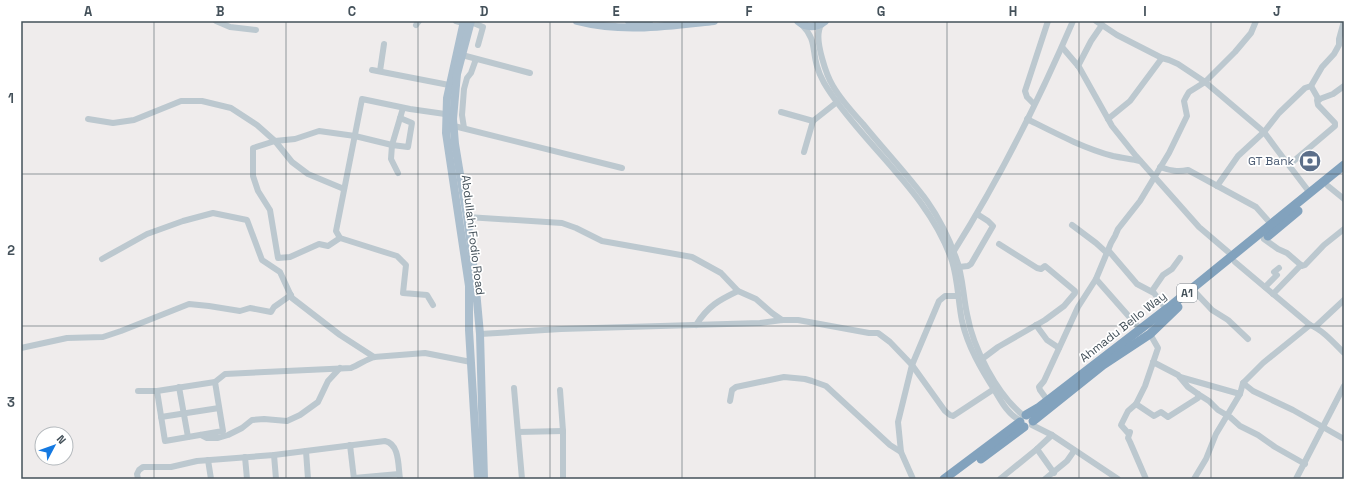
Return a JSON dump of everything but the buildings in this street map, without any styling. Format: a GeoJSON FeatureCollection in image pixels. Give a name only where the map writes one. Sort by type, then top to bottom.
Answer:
{"type":"FeatureCollection","features":[{"type":"Feature","properties":{"kind":"highway","name":"Ahmadu Bello Way"},"geometry":{"type":"LineString","coordinates":[[1026,421],[1103,365],[1150,334],[1174,310],[1196,293],[1272,225],[1344,165]]}},
{"type":"Feature","properties":{"kind":"highway","name":"Ahmadu Bello Way"},"geometry":{"type":"LineString","coordinates":[[1026,421],[1048,400],[1166,309],[1264,239],[1344,172]]}},
{"type":"Feature","properties":{"kind":"highway","name":"A1"},"geometry":{"type":"LineString","coordinates":[[944,479],[1026,421]]}},
{"type":"Feature","properties":{"kind":"highway","name":"A1"},"geometry":{"type":"LineString","coordinates":[[954,479],[1026,421]]}},
{"type":"Feature","properties":{"kind":"main road"},"geometry":{"type":"LineString","coordinates":[[577,21],[610,27],[629,28],[659,27],[714,21]]}},
{"type":"Feature","properties":{"kind":"main road"},"geometry":{"type":"LineString","coordinates":[[630,21],[649,21]]}},
{"type":"Feature","properties":{"kind":"main road","name":"Abdullahi Fodio Road"},"geometry":{"type":"LineString","coordinates":[[465,22],[462,55],[457,74],[454,96],[454,126],[455,144],[475,279],[480,334],[484,479]]}},
{"type":"Feature","properties":{"kind":"main road","name":"Abdullahi Fodio Road"},"geometry":{"type":"LineString","coordinates":[[465,22],[449,85],[445,114],[446,133],[469,286],[469,330],[478,479]]}},
{"type":"Feature","properties":{"kind":"main road"},"geometry":{"type":"LineString","coordinates":[[800,23],[813,27],[824,22]]}},
{"type":"Feature","properties":{"kind":"street"},"geometry":{"type":"LineString","coordinates":[[216,21],[230,27],[256,30]]}},
{"type":"Feature","properties":{"kind":"street"},"geometry":{"type":"LineString","coordinates":[[1034,104],[1027,96],[1025,91],[1048,21]]}},
{"type":"Feature","properties":{"kind":"street"},"geometry":{"type":"LineString","coordinates":[[954,251],[994,185],[1074,21]]}},
{"type":"Feature","properties":{"kind":"street"},"geometry":{"type":"LineString","coordinates":[[1096,21],[1117,35],[1162,58],[1178,64],[1205,82],[1264,132],[1310,193]]}},
{"type":"Feature","properties":{"kind":"street"},"geometry":{"type":"LineString","coordinates":[[1048,400],[1039,387],[1044,381],[1078,307],[1096,279],[1118,229],[1140,201],[1169,153],[1187,116],[1184,101],[1186,97],[1189,92],[1205,82],[1246,39],[1251,33],[1256,21]]}},
{"type":"Feature","properties":{"kind":"street"},"geometry":{"type":"LineString","coordinates":[[1217,186],[1238,156],[1264,132],[1279,113],[1305,88],[1311,86],[1322,67],[1334,54],[1339,45],[1339,38],[1344,21]]}},
{"type":"Feature","properties":{"kind":"street"},"geometry":{"type":"LineString","coordinates":[[465,22],[483,27],[478,45]]}},
{"type":"Feature","properties":{"kind":"street"},"geometry":{"type":"LineString","coordinates":[[824,22],[818,31],[823,65],[832,85],[926,200],[940,223],[954,251],[959,267],[970,328],[982,359],[1005,396],[1026,421]]}},
{"type":"Feature","properties":{"kind":"street"},"geometry":{"type":"LineString","coordinates":[[800,23],[812,38],[815,57],[821,78],[837,102],[911,190],[929,214],[942,238],[951,260],[962,321],[967,337],[978,363],[994,389],[1013,416],[1052,435],[1118,479]]}},
{"type":"Feature","properties":{"kind":"street"},"geometry":{"type":"LineString","coordinates":[[1078,66],[1091,41],[1102,25]]}},
{"type":"Feature","properties":{"kind":"street"},"geometry":{"type":"LineString","coordinates":[[380,71],[384,44]]}},
{"type":"Feature","properties":{"kind":"street"},"geometry":{"type":"LineString","coordinates":[[1062,47],[1078,66],[1112,126],[1140,161],[1199,227],[1273,294],[1344,353]]}},
{"type":"Feature","properties":{"kind":"street"},"geometry":{"type":"LineString","coordinates":[[462,55],[530,73]]}},
{"type":"Feature","properties":{"kind":"street"},"geometry":{"type":"LineString","coordinates":[[1108,119],[1130,101],[1162,58]]}},
{"type":"Feature","properties":{"kind":"street"},"geometry":{"type":"LineString","coordinates":[[464,128],[462,115],[464,89],[467,78],[471,73],[476,59]]}},
{"type":"Feature","properties":{"kind":"street"},"geometry":{"type":"LineString","coordinates":[[372,70],[449,85]]}},
{"type":"Feature","properties":{"kind":"street"},"geometry":{"type":"LineString","coordinates":[[1311,86],[1320,100]]}},
{"type":"Feature","properties":{"kind":"street"},"geometry":{"type":"LineString","coordinates":[[1288,165],[1335,126],[1335,123],[1318,105],[1317,100],[1333,94],[1344,86]]}},
{"type":"Feature","properties":{"kind":"street"},"geometry":{"type":"LineString","coordinates":[[433,305],[427,295],[403,293],[406,265],[397,256],[340,238],[336,231],[362,99],[403,108],[445,114]]}},
{"type":"Feature","properties":{"kind":"street"},"geometry":{"type":"LineString","coordinates":[[88,119],[113,122],[134,120],[181,101],[202,101],[231,108],[257,125],[275,141],[292,162],[308,174],[344,189]]}},
{"type":"Feature","properties":{"kind":"street"},"geometry":{"type":"LineString","coordinates":[[804,152],[813,121],[837,102]]}},
{"type":"Feature","properties":{"kind":"street"},"geometry":{"type":"LineString","coordinates":[[398,173],[391,159],[392,145],[403,108]]}},
{"type":"Feature","properties":{"kind":"street"},"geometry":{"type":"LineString","coordinates":[[781,112],[813,121]]}},
{"type":"Feature","properties":{"kind":"street"},"geometry":{"type":"LineString","coordinates":[[340,238],[328,246],[319,244],[290,257],[278,258],[270,210],[258,191],[253,176],[253,148],[275,141],[295,139],[319,131],[355,136],[392,145],[408,147],[412,123],[400,118]]}},
{"type":"Feature","properties":{"kind":"street"},"geometry":{"type":"LineString","coordinates":[[1027,119],[1094,150],[1140,161]]}},
{"type":"Feature","properties":{"kind":"street"},"geometry":{"type":"LineString","coordinates":[[454,126],[622,168]]}},
{"type":"Feature","properties":{"kind":"street"},"geometry":{"type":"LineString","coordinates":[[1160,167],[1176,172],[1188,170],[1256,207],[1272,225]]}},
{"type":"Feature","properties":{"kind":"street"},"geometry":{"type":"LineString","coordinates":[[1328,186],[1344,199]]}},
{"type":"Feature","properties":{"kind":"street"},"geometry":{"type":"LineString","coordinates":[[102,259],[147,234],[183,221],[213,213],[247,220],[262,260],[280,272],[292,298],[374,357]]}},
{"type":"Feature","properties":{"kind":"street"},"geometry":{"type":"LineString","coordinates":[[959,267],[968,266],[971,264],[993,226],[977,214]]}},
{"type":"Feature","properties":{"kind":"street"},"geometry":{"type":"LineString","coordinates":[[467,217],[562,223],[602,241],[692,258],[721,273],[738,291],[756,299],[782,320]]}},
{"type":"Feature","properties":{"kind":"street"},"geometry":{"type":"LineString","coordinates":[[1072,225],[1108,251],[1137,284],[1157,295],[1166,309]]}},
{"type":"Feature","properties":{"kind":"street"},"geometry":{"type":"LineString","coordinates":[[1273,294],[1301,266],[1305,265],[1324,245],[1344,229]]}},
{"type":"Feature","properties":{"kind":"street"},"geometry":{"type":"LineString","coordinates":[[1264,239],[1278,249],[1288,253],[1301,266]]}},
{"type":"Feature","properties":{"kind":"street"},"geometry":{"type":"LineString","coordinates":[[982,359],[1045,320],[1064,306],[1075,293],[1075,291],[1045,266],[1041,269],[1037,268],[999,244]]}},
{"type":"Feature","properties":{"kind":"street"},"geometry":{"type":"LineString","coordinates":[[1152,292],[1163,275],[1172,269],[1180,258]]}},
{"type":"Feature","properties":{"kind":"street"},"geometry":{"type":"LineString","coordinates":[[1265,287],[1277,275],[1274,272],[1279,268]]}},
{"type":"Feature","properties":{"kind":"street"},"geometry":{"type":"LineString","coordinates":[[1096,279],[1140,329]]}},
{"type":"Feature","properties":{"kind":"street"},"geometry":{"type":"LineString","coordinates":[[696,325],[703,314],[719,300],[738,291]]}},
{"type":"Feature","properties":{"kind":"street"},"geometry":{"type":"LineString","coordinates":[[1196,293],[1212,310],[1228,320],[1248,339]]}},
{"type":"Feature","properties":{"kind":"street"},"geometry":{"type":"LineString","coordinates":[[21,348],[67,338],[103,337],[189,304],[240,312],[250,308],[271,312],[274,307],[291,294]]}},
{"type":"Feature","properties":{"kind":"street"},"geometry":{"type":"LineString","coordinates":[[913,479],[901,452],[898,422],[912,364],[938,300],[945,296],[958,296]]}},
{"type":"Feature","properties":{"kind":"street"},"geometry":{"type":"LineString","coordinates":[[1194,479],[1206,459],[1216,434],[1226,415],[1240,394],[1243,383],[1263,363],[1344,300]]}},
{"type":"Feature","properties":{"kind":"street"},"geometry":{"type":"LineString","coordinates":[[480,334],[561,329],[760,323],[782,320],[798,320],[869,333],[878,333],[890,342],[912,364],[945,411],[950,415],[953,416],[994,389]]}},
{"type":"Feature","properties":{"kind":"street"},"geometry":{"type":"LineString","coordinates":[[1036,325],[1047,340],[1059,348]]}},
{"type":"Feature","properties":{"kind":"street"},"geometry":{"type":"LineString","coordinates":[[1146,479],[1128,438],[1130,432],[1128,433],[1121,425],[1128,411],[1136,404],[1154,362],[1158,348],[1150,334]]}},
{"type":"Feature","properties":{"kind":"street"},"geometry":{"type":"LineString","coordinates":[[138,391],[157,391],[215,382],[225,374],[358,366],[374,357],[425,353],[471,362]]}},
{"type":"Feature","properties":{"kind":"street"},"geometry":{"type":"LineString","coordinates":[[1154,362],[1180,377],[1240,394]]}},
{"type":"Feature","properties":{"kind":"street"},"geometry":{"type":"LineString","coordinates":[[201,435],[207,438],[218,438],[235,432],[252,420],[264,418],[287,421],[300,415],[318,402],[328,381],[340,368]]}},
{"type":"Feature","properties":{"kind":"street"},"geometry":{"type":"LineString","coordinates":[[1180,377],[1188,386],[1240,426],[1305,464]]}},
{"type":"Feature","properties":{"kind":"street"},"geometry":{"type":"LineString","coordinates":[[730,401],[732,390],[736,387],[784,378],[812,380],[826,386],[890,445],[901,452]]}},
{"type":"Feature","properties":{"kind":"street"},"geometry":{"type":"LineString","coordinates":[[157,391],[165,441],[223,431],[215,382]]}},
{"type":"Feature","properties":{"kind":"street"},"geometry":{"type":"LineString","coordinates":[[1243,383],[1253,391],[1293,410],[1344,438]]}},
{"type":"Feature","properties":{"kind":"street"},"geometry":{"type":"LineString","coordinates":[[1296,479],[1305,464],[1322,426],[1344,386]]}},
{"type":"Feature","properties":{"kind":"street"},"geometry":{"type":"LineString","coordinates":[[179,387],[188,437]]}},
{"type":"Feature","properties":{"kind":"street"},"geometry":{"type":"LineString","coordinates":[[514,388],[522,479]]}},
{"type":"Feature","properties":{"kind":"street"},"geometry":{"type":"LineString","coordinates":[[560,390],[563,431],[563,479]]}},
{"type":"Feature","properties":{"kind":"street"},"geometry":{"type":"LineString","coordinates":[[1136,404],[1154,416],[1161,412],[1168,417],[1198,398],[1198,394]]}},
{"type":"Feature","properties":{"kind":"street"},"geometry":{"type":"LineString","coordinates":[[161,417],[219,408]]}},
{"type":"Feature","properties":{"kind":"street"},"geometry":{"type":"LineString","coordinates":[[518,432],[563,431]]}},
{"type":"Feature","properties":{"kind":"street"},"geometry":{"type":"LineString","coordinates":[[1000,479],[1052,435]]}},
{"type":"Feature","properties":{"kind":"street"},"geometry":{"type":"LineString","coordinates":[[138,479],[137,474],[143,467],[171,467],[197,461],[274,455],[306,450],[385,441],[390,442],[396,449],[399,476],[354,479],[350,445]]}},
{"type":"Feature","properties":{"kind":"street"},"geometry":{"type":"LineString","coordinates":[[1037,449],[1054,473]]}},
{"type":"Feature","properties":{"kind":"street"},"geometry":{"type":"LineString","coordinates":[[306,450],[308,479]]}},
{"type":"Feature","properties":{"kind":"street"},"geometry":{"type":"LineString","coordinates":[[1045,479],[1067,461],[1074,451]]}},
{"type":"Feature","properties":{"kind":"street"},"geometry":{"type":"LineString","coordinates":[[274,455],[276,479]]}},
{"type":"Feature","properties":{"kind":"street"},"geometry":{"type":"LineString","coordinates":[[245,457],[247,479]]}},
{"type":"Feature","properties":{"kind":"street"},"geometry":{"type":"LineString","coordinates":[[208,460],[211,479]]}},
{"type":"Feature","properties":{"kind":"place","name":"GT Bank"},"geometry":{"type":"Point","coordinates":[1310,161]}}]}
